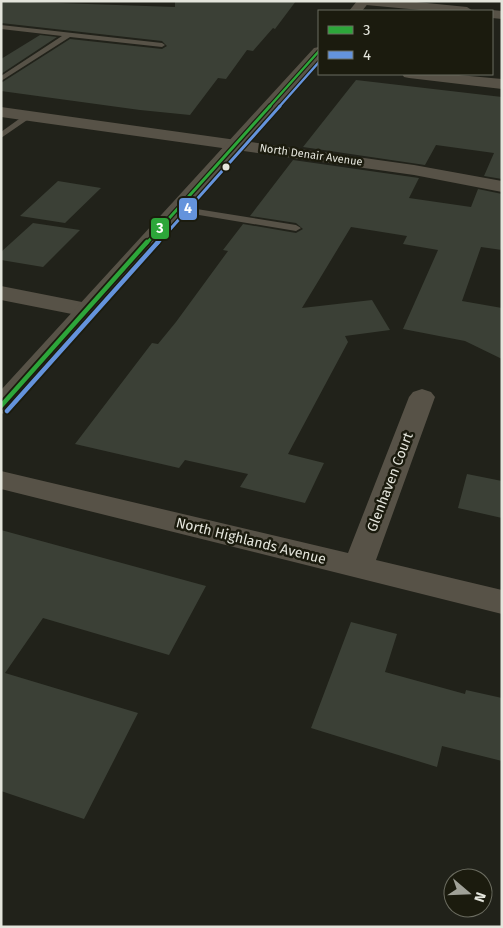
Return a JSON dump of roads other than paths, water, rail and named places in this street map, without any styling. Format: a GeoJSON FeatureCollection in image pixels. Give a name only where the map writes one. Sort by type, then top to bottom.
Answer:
{"type":"FeatureCollection","features":[{"type":"Feature","properties":{"kind":"street"},"geometry":{"type":"LineString","coordinates":[[356,10],[365,1],[457,10]]}},
{"type":"Feature","properties":{"kind":"street"},"geometry":{"type":"LineString","coordinates":[[1,406],[235,145],[316,59]]}},
{"type":"Feature","properties":{"kind":"street"},"geometry":{"type":"LineString","coordinates":[[418,75],[502,84]]}},
{"type":"Feature","properties":{"kind":"street","name":"North Denair Avenue"},"geometry":{"type":"LineString","coordinates":[[1,112],[414,170],[502,187]]}},
{"type":"Feature","properties":{"kind":"street"},"geometry":{"type":"LineString","coordinates":[[1,293],[87,310]]}},
{"type":"Feature","properties":{"kind":"street","name":"Glenhaven Court"},"geometry":{"type":"LineString","coordinates":[[358,567],[422,397]]}},
{"type":"Feature","properties":{"kind":"street","name":"North Highlands Avenue"},"geometry":{"type":"LineString","coordinates":[[1,480],[502,602]]}},
{"type":"Feature","properties":{"kind":"lane"},"geometry":{"type":"LineString","coordinates":[[1,27],[162,45]]}},
{"type":"Feature","properties":{"kind":"lane"},"geometry":{"type":"LineString","coordinates":[[1,79],[69,35]]}},
{"type":"Feature","properties":{"kind":"lane"},"geometry":{"type":"LineString","coordinates":[[1,136],[29,116]]}},
{"type":"Feature","properties":{"kind":"lane"},"geometry":{"type":"LineString","coordinates":[[178,209],[296,228]]}}]}
